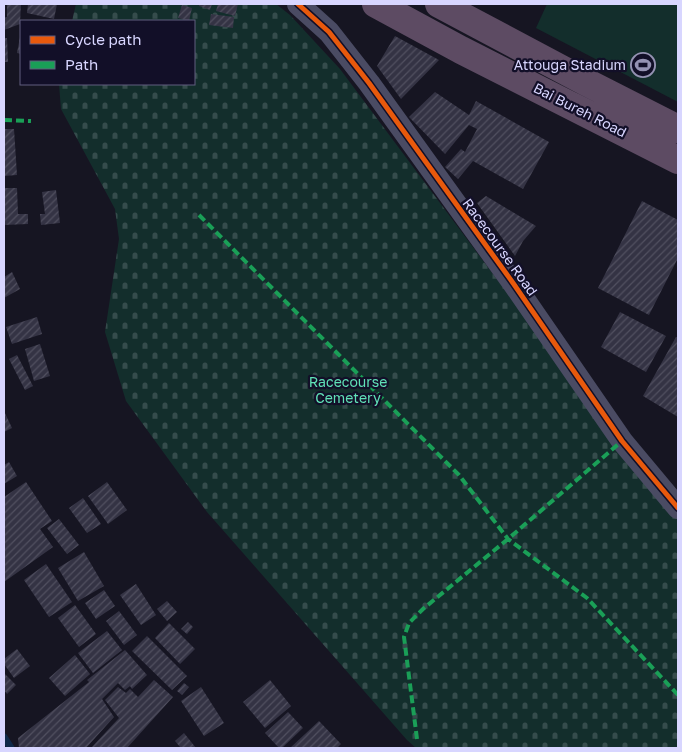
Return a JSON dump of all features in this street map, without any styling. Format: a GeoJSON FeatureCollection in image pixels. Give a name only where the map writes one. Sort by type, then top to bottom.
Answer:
{"type":"FeatureCollection","features":[{"type":"Feature","properties":{"kind":"highway","name":"Bai Bureh Road"},"geometry":{"type":"LineString","coordinates":[[376,4],[461,50],[678,160]]}},
{"type":"Feature","properties":{"kind":"highway"},"geometry":{"type":"LineString","coordinates":[[439,4],[678,129]]}},
{"type":"Feature","properties":{"kind":"street","name":"Racecourse Road"},"geometry":{"type":"LineString","coordinates":[[298,4],[329,32],[369,82],[519,291],[622,441],[678,508]]}},
{"type":"Feature","properties":{"kind":"green space","name":"Racecourse Cemetery"},"geometry":{"type":"Polygon","coordinates":[[[76,4],[276,4],[290,15],[340,69],[499,282],[678,509],[678,748],[416,748],[207,512],[126,401],[105,332],[119,239],[115,209],[61,109],[59,85],[195,85],[195,20],[72,20],[76,4]]]}},
{"type":"Feature","properties":{"kind":"green space","name":"Attouga Stadium"},"geometry":{"type":"Polygon","coordinates":[[[547,4],[678,4],[678,102],[536,28],[547,4]]]}},
{"type":"Feature","properties":{"kind":"building"},"geometry":{"type":"Polygon","coordinates":[[[7,4],[21,4],[20,24],[4,30],[4,18],[7,17],[7,4]]]}},
{"type":"Feature","properties":{"kind":"building"},"geometry":{"type":"Polygon","coordinates":[[[28,4],[57,4],[54,19],[27,13],[28,4]]]}},
{"type":"Feature","properties":{"kind":"building"},"geometry":{"type":"Polygon","coordinates":[[[199,4],[212,4],[210,10],[199,6],[199,4]]]}},
{"type":"Feature","properties":{"kind":"building"},"geometry":{"type":"Polygon","coordinates":[[[218,4],[238,4],[235,16],[216,11],[218,4]]]}},
{"type":"Feature","properties":{"kind":"building"},"geometry":{"type":"Polygon","coordinates":[[[182,5],[192,8],[189,20],[178,18],[182,5]]]}},
{"type":"Feature","properties":{"kind":"building"},"geometry":{"type":"Polygon","coordinates":[[[211,14],[234,17],[233,28],[209,25],[211,14]]]}},
{"type":"Feature","properties":{"kind":"building"},"geometry":{"type":"Polygon","coordinates":[[[395,36],[439,60],[401,99],[377,66],[395,36]]]}},
{"type":"Feature","properties":{"kind":"building"},"geometry":{"type":"Polygon","coordinates":[[[20,37],[20,54],[17,53],[20,37]]]}},
{"type":"Feature","properties":{"kind":"building"},"geometry":{"type":"Polygon","coordinates":[[[4,38],[7,38],[8,62],[4,62],[4,38]]]}},
{"type":"Feature","properties":{"kind":"building"},"geometry":{"type":"Polygon","coordinates":[[[435,92],[469,115],[476,101],[549,142],[523,189],[473,161],[458,179],[445,167],[461,149],[465,152],[477,129],[469,125],[445,154],[409,117],[435,92]]]}},
{"type":"Feature","properties":{"kind":"building"},"geometry":{"type":"Polygon","coordinates":[[[4,129],[14,129],[17,175],[4,176],[4,129]]]}},
{"type":"Feature","properties":{"kind":"building"},"geometry":{"type":"Polygon","coordinates":[[[4,188],[17,188],[18,214],[28,214],[28,224],[4,225],[4,188]]]}},
{"type":"Feature","properties":{"kind":"building"},"geometry":{"type":"Polygon","coordinates":[[[56,190],[60,223],[41,225],[40,214],[45,214],[42,192],[56,190]]]}},
{"type":"Feature","properties":{"kind":"building"},"geometry":{"type":"Polygon","coordinates":[[[486,196],[536,226],[523,241],[515,256],[477,203],[486,196]]]}},
{"type":"Feature","properties":{"kind":"building"},"geometry":{"type":"Polygon","coordinates":[[[642,201],[678,220],[678,258],[649,315],[598,288],[642,201]]]}},
{"type":"Feature","properties":{"kind":"building"},"geometry":{"type":"Polygon","coordinates":[[[12,272],[20,289],[4,298],[4,277],[12,272]]]}},
{"type":"Feature","properties":{"kind":"building"},"geometry":{"type":"Polygon","coordinates":[[[620,312],[666,336],[646,372],[601,347],[620,312]]]}},
{"type":"Feature","properties":{"kind":"building"},"geometry":{"type":"Polygon","coordinates":[[[37,317],[42,334],[12,344],[6,327],[37,317]]]}},
{"type":"Feature","properties":{"kind":"building"},"geometry":{"type":"Polygon","coordinates":[[[676,337],[678,338],[678,417],[643,396],[676,337]]]}},
{"type":"Feature","properties":{"kind":"building"},"geometry":{"type":"Polygon","coordinates":[[[40,344],[50,376],[34,381],[25,349],[40,344]]]}},
{"type":"Feature","properties":{"kind":"building"},"geometry":{"type":"Polygon","coordinates":[[[17,355],[33,386],[25,390],[9,359],[17,355]]]}},
{"type":"Feature","properties":{"kind":"building"},"geometry":{"type":"Polygon","coordinates":[[[4,411],[12,428],[4,432],[4,411]]]}},
{"type":"Feature","properties":{"kind":"building"},"geometry":{"type":"Polygon","coordinates":[[[9,462],[17,476],[4,484],[4,465],[9,462]]]}},
{"type":"Feature","properties":{"kind":"building"},"geometry":{"type":"Polygon","coordinates":[[[26,482],[52,521],[40,529],[53,547],[4,582],[4,497],[26,482]]]}},
{"type":"Feature","properties":{"kind":"building"},"geometry":{"type":"Polygon","coordinates":[[[107,482],[127,510],[108,524],[88,496],[107,482]]]}},
{"type":"Feature","properties":{"kind":"building"},"geometry":{"type":"Polygon","coordinates":[[[83,498],[101,524],[87,533],[69,508],[83,498]]]}},
{"type":"Feature","properties":{"kind":"building"},"geometry":{"type":"Polygon","coordinates":[[[59,519],[79,545],[67,554],[47,528],[59,519]]]}},
{"type":"Feature","properties":{"kind":"building"},"geometry":{"type":"Polygon","coordinates":[[[84,552],[104,586],[78,601],[58,568],[84,552]]]}},
{"type":"Feature","properties":{"kind":"building"},"geometry":{"type":"Polygon","coordinates":[[[46,564],[72,602],[49,617],[24,580],[46,564]]]}},
{"type":"Feature","properties":{"kind":"building"},"geometry":{"type":"Polygon","coordinates":[[[136,584],[156,615],[141,625],[120,595],[136,584]]]}},
{"type":"Feature","properties":{"kind":"building"},"geometry":{"type":"Polygon","coordinates":[[[104,590],[115,606],[96,619],[85,603],[104,590]]]}},
{"type":"Feature","properties":{"kind":"building"},"geometry":{"type":"Polygon","coordinates":[[[167,601],[177,612],[167,621],[157,609],[167,601]]]}},
{"type":"Feature","properties":{"kind":"building"},"geometry":{"type":"Polygon","coordinates":[[[75,605],[96,634],[79,647],[58,618],[75,605]]]}},
{"type":"Feature","properties":{"kind":"building"},"geometry":{"type":"Polygon","coordinates":[[[119,611],[137,635],[124,645],[106,621],[119,611]]]}},
{"type":"Feature","properties":{"kind":"building"},"geometry":{"type":"Polygon","coordinates":[[[188,622],[193,627],[187,634],[181,629],[188,622]]]}},
{"type":"Feature","properties":{"kind":"building"},"geometry":{"type":"Polygon","coordinates":[[[169,623],[195,649],[180,664],[155,638],[169,623]]]}},
{"type":"Feature","properties":{"kind":"building"},"geometry":{"type":"Polygon","coordinates":[[[107,631],[122,650],[93,673],[78,653],[107,631]]]}},
{"type":"Feature","properties":{"kind":"building"},"geometry":{"type":"Polygon","coordinates":[[[147,636],[187,676],[172,690],[132,651],[147,636]]]}},
{"type":"Feature","properties":{"kind":"building"},"geometry":{"type":"Polygon","coordinates":[[[17,649],[30,666],[14,678],[4,664],[4,659],[17,649]]]}},
{"type":"Feature","properties":{"kind":"building"},"geometry":{"type":"Polygon","coordinates":[[[125,650],[147,675],[132,689],[130,686],[125,690],[118,683],[102,699],[114,717],[86,748],[19,748],[18,738],[89,682],[87,680],[125,650]]]}},
{"type":"Feature","properties":{"kind":"building"},"geometry":{"type":"Polygon","coordinates":[[[75,655],[90,674],[65,696],[49,678],[75,655]]]}},
{"type":"Feature","properties":{"kind":"building"},"geometry":{"type":"Polygon","coordinates":[[[5,674],[16,685],[7,694],[4,690],[5,674]]]}},
{"type":"Feature","properties":{"kind":"building"},"geometry":{"type":"Polygon","coordinates":[[[154,680],[173,697],[127,748],[91,748],[119,718],[105,700],[118,687],[126,693],[130,689],[138,697],[154,680]]]}},
{"type":"Feature","properties":{"kind":"building"},"geometry":{"type":"Polygon","coordinates":[[[270,680],[291,706],[265,728],[243,702],[270,680]]]}},
{"type":"Feature","properties":{"kind":"building"},"geometry":{"type":"Polygon","coordinates":[[[184,683],[189,687],[182,695],[177,691],[184,683]]]}},
{"type":"Feature","properties":{"kind":"building"},"geometry":{"type":"Polygon","coordinates":[[[201,687],[224,723],[204,736],[181,701],[201,687]]]}},
{"type":"Feature","properties":{"kind":"building"},"geometry":{"type":"Polygon","coordinates":[[[288,712],[303,728],[282,748],[279,748],[265,733],[288,712]]]}},
{"type":"Feature","properties":{"kind":"building"},"geometry":{"type":"Polygon","coordinates":[[[319,721],[341,744],[337,748],[290,748],[319,721]]]}},
{"type":"Feature","properties":{"kind":"building"},"geometry":{"type":"Polygon","coordinates":[[[184,733],[196,748],[178,748],[180,747],[175,741],[184,733]]]}},
{"type":"Feature","properties":{"kind":"waterway"},"geometry":{"type":"LineString","coordinates":[[4,737],[11,748]]}},
{"type":"Feature","properties":{"kind":"marked path"},"geometry":{"type":"LineString","coordinates":[[4,120],[31,121]]}},
{"type":"Feature","properties":{"kind":"marked path"},"geometry":{"type":"LineString","coordinates":[[199,215],[459,475],[508,539],[587,598],[678,695]]}},
{"type":"Feature","properties":{"kind":"marked path"},"geometry":{"type":"LineString","coordinates":[[417,739],[404,637],[409,623],[423,609],[622,441]]}},
{"type":"Feature","properties":{"kind":"cycle path"},"geometry":{"type":"LineString","coordinates":[[298,4],[329,32],[369,83],[513,283],[622,441],[678,508]]}},
{"type":"Feature","properties":{"kind":"place","name":"Attouga Stadium"},"geometry":{"type":"Point","coordinates":[643,65]}}]}
